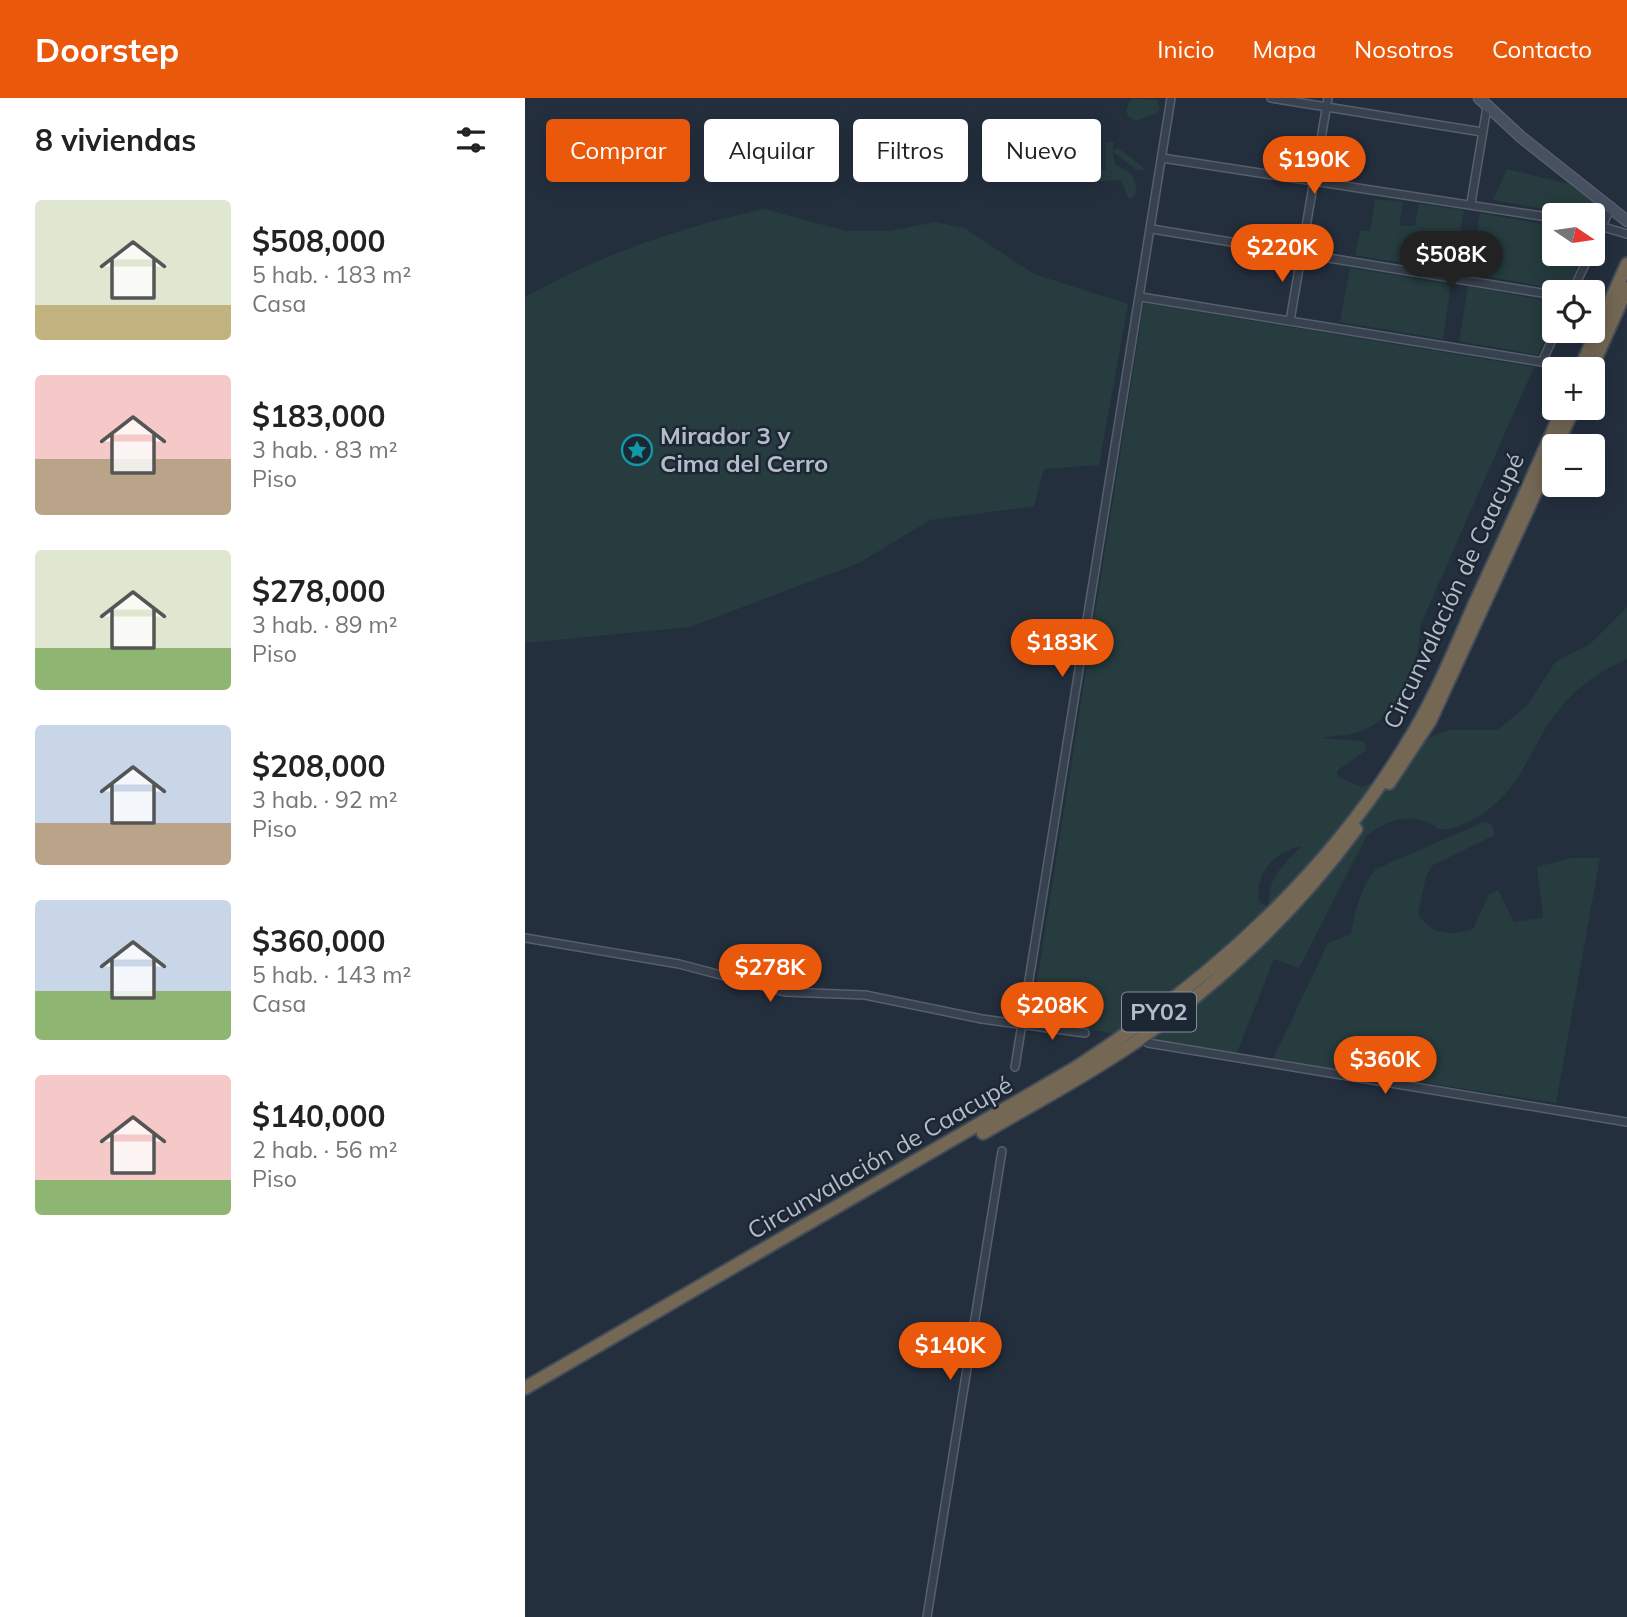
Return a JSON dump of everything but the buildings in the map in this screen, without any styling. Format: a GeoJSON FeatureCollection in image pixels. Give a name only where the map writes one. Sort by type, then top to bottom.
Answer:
{"type":"FeatureCollection","features":[{"type":"Feature","properties":{"kind":"highway"},"geometry":{"type":"LineString","coordinates":[[1585,357],[1627,264]]}},
{"type":"Feature","properties":{"kind":"highway"},"geometry":{"type":"LineString","coordinates":[[1596,357],[1627,288]]}},
{"type":"Feature","properties":{"kind":"highway","name":"Circunvalación de Caacupé"},"geometry":{"type":"LineString","coordinates":[[525,1388],[1077,1068],[1146,1021],[1234,950],[1333,845],[1415,730],[1447,667],[1558,420]]}},
{"type":"Feature","properties":{"kind":"highway","name":"Circunvalación de Caacupé"},"geometry":{"type":"LineString","coordinates":[[525,1398],[1110,1058],[1154,1029],[1215,980],[1305,892],[1344,846],[1408,757],[1447,685],[1542,478]]}},
{"type":"Feature","properties":{"kind":"street"},"geometry":{"type":"LineString","coordinates":[[1015,1067],[1171,98]]}},
{"type":"Feature","properties":{"kind":"street"},"geometry":{"type":"LineString","coordinates":[[1272,98],[1327,102],[1482,132]]}},
{"type":"Feature","properties":{"kind":"street"},"geometry":{"type":"LineString","coordinates":[[1479,98],[1521,137],[1627,221]]}},
{"type":"Feature","properties":{"kind":"street"},"geometry":{"type":"LineString","coordinates":[[1290,321],[1327,102]]}},
{"type":"Feature","properties":{"kind":"street"},"geometry":{"type":"LineString","coordinates":[[1471,203],[1487,107]]}},
{"type":"Feature","properties":{"kind":"street"},"geometry":{"type":"LineString","coordinates":[[1162,159],[1471,203],[1542,216]]}},
{"type":"Feature","properties":{"kind":"street"},"geometry":{"type":"LineString","coordinates":[[1605,219],[1611,206]]}},
{"type":"Feature","properties":{"kind":"street"},"geometry":{"type":"LineString","coordinates":[[1605,227],[1627,234]]}},
{"type":"Feature","properties":{"kind":"street"},"geometry":{"type":"LineString","coordinates":[[1151,229],[1542,293]]}},
{"type":"Feature","properties":{"kind":"street"},"geometry":{"type":"LineString","coordinates":[[1141,297],[1542,362],[1551,343]]}},
{"type":"Feature","properties":{"kind":"street"},"geometry":{"type":"LineString","coordinates":[[525,938],[679,964],[785,992],[865,995],[982,1019],[1085,1033]]}},
{"type":"Feature","properties":{"kind":"street"},"geometry":{"type":"LineString","coordinates":[[1148,1043],[1627,1122]]}},
{"type":"Feature","properties":{"kind":"street"},"geometry":{"type":"LineString","coordinates":[[927,1617],[1002,1151]]}},
{"type":"Feature","properties":{"kind":"green space"},"geometry":{"type":"Polygon","coordinates":[[[1131,98],[1157,100],[1160,108],[1157,113],[1136,121],[1128,116],[1126,110],[1131,98]]]}},
{"type":"Feature","properties":{"kind":"green space"},"geometry":{"type":"Polygon","coordinates":[[[1105,142],[1114,142],[1113,150],[1118,148],[1145,169],[1138,171],[1112,151],[1116,165],[1130,173],[1135,181],[1135,196],[1129,199],[1121,180],[1101,181],[1101,169],[1106,170],[1105,142]]]}},
{"type":"Feature","properties":{"kind":"green space"},"geometry":{"type":"Polygon","coordinates":[[[1507,169],[1569,184],[1595,203],[1542,203],[1542,209],[1493,200],[1507,169]]]}},
{"type":"Feature","properties":{"kind":"green space"},"geometry":{"type":"Polygon","coordinates":[[[1375,199],[1403,202],[1399,226],[1415,226],[1419,204],[1464,210],[1453,271],[1355,255],[1360,231],[1370,231],[1375,199]]]}},
{"type":"Feature","properties":{"kind":"green space"},"geometry":{"type":"Polygon","coordinates":[[[764,209],[846,231],[889,231],[935,222],[964,228],[1034,274],[1128,304],[1099,465],[1044,469],[1034,506],[930,520],[859,563],[690,627],[525,643],[525,297],[583,268],[641,244],[764,209]]]}},
{"type":"Feature","properties":{"kind":"green space"},"geometry":{"type":"Polygon","coordinates":[[[1480,213],[1542,224],[1542,266],[1577,266],[1571,280],[1542,280],[1542,286],[1470,273],[1480,213]]]}},
{"type":"Feature","properties":{"kind":"green space"},"geometry":{"type":"Polygon","coordinates":[[[1350,268],[1451,284],[1443,339],[1340,322],[1350,268]]]}},
{"type":"Feature","properties":{"kind":"green space"},"geometry":{"type":"Polygon","coordinates":[[[1468,286],[1542,300],[1543,343],[1538,355],[1459,341],[1468,286]]]}},
{"type":"Feature","properties":{"kind":"green space"},"geometry":{"type":"Polygon","coordinates":[[[1144,303],[1534,367],[1420,626],[1417,657],[1407,687],[1390,712],[1378,722],[1354,733],[1322,738],[1362,741],[1366,745],[1365,751],[1337,771],[1338,777],[1362,787],[1386,778],[1412,745],[1449,730],[1497,730],[1528,705],[1555,662],[1590,644],[1627,607],[1627,659],[1588,681],[1568,700],[1549,723],[1510,788],[1484,813],[1450,829],[1439,829],[1421,820],[1396,820],[1366,837],[1299,968],[1274,959],[1236,1055],[1031,1019],[1144,303]],[[1302,846],[1284,853],[1269,865],[1260,881],[1259,902],[1269,907],[1274,879],[1283,865],[1302,846]]]}},
{"type":"Feature","properties":{"kind":"green space"},"geometry":{"type":"Polygon","coordinates":[[[1484,822],[1492,824],[1495,835],[1433,865],[1426,876],[1418,914],[1435,930],[1457,933],[1473,929],[1489,894],[1498,890],[1514,922],[1543,918],[1537,867],[1571,858],[1600,858],[1556,1103],[1273,1059],[1328,943],[1351,934],[1363,891],[1376,869],[1484,822]]]}},
{"type":"Feature","properties":{"kind":"place","name":"Mirador 3 y Cima del Cerro"},"geometry":{"type":"Point","coordinates":[637,450]}}]}
